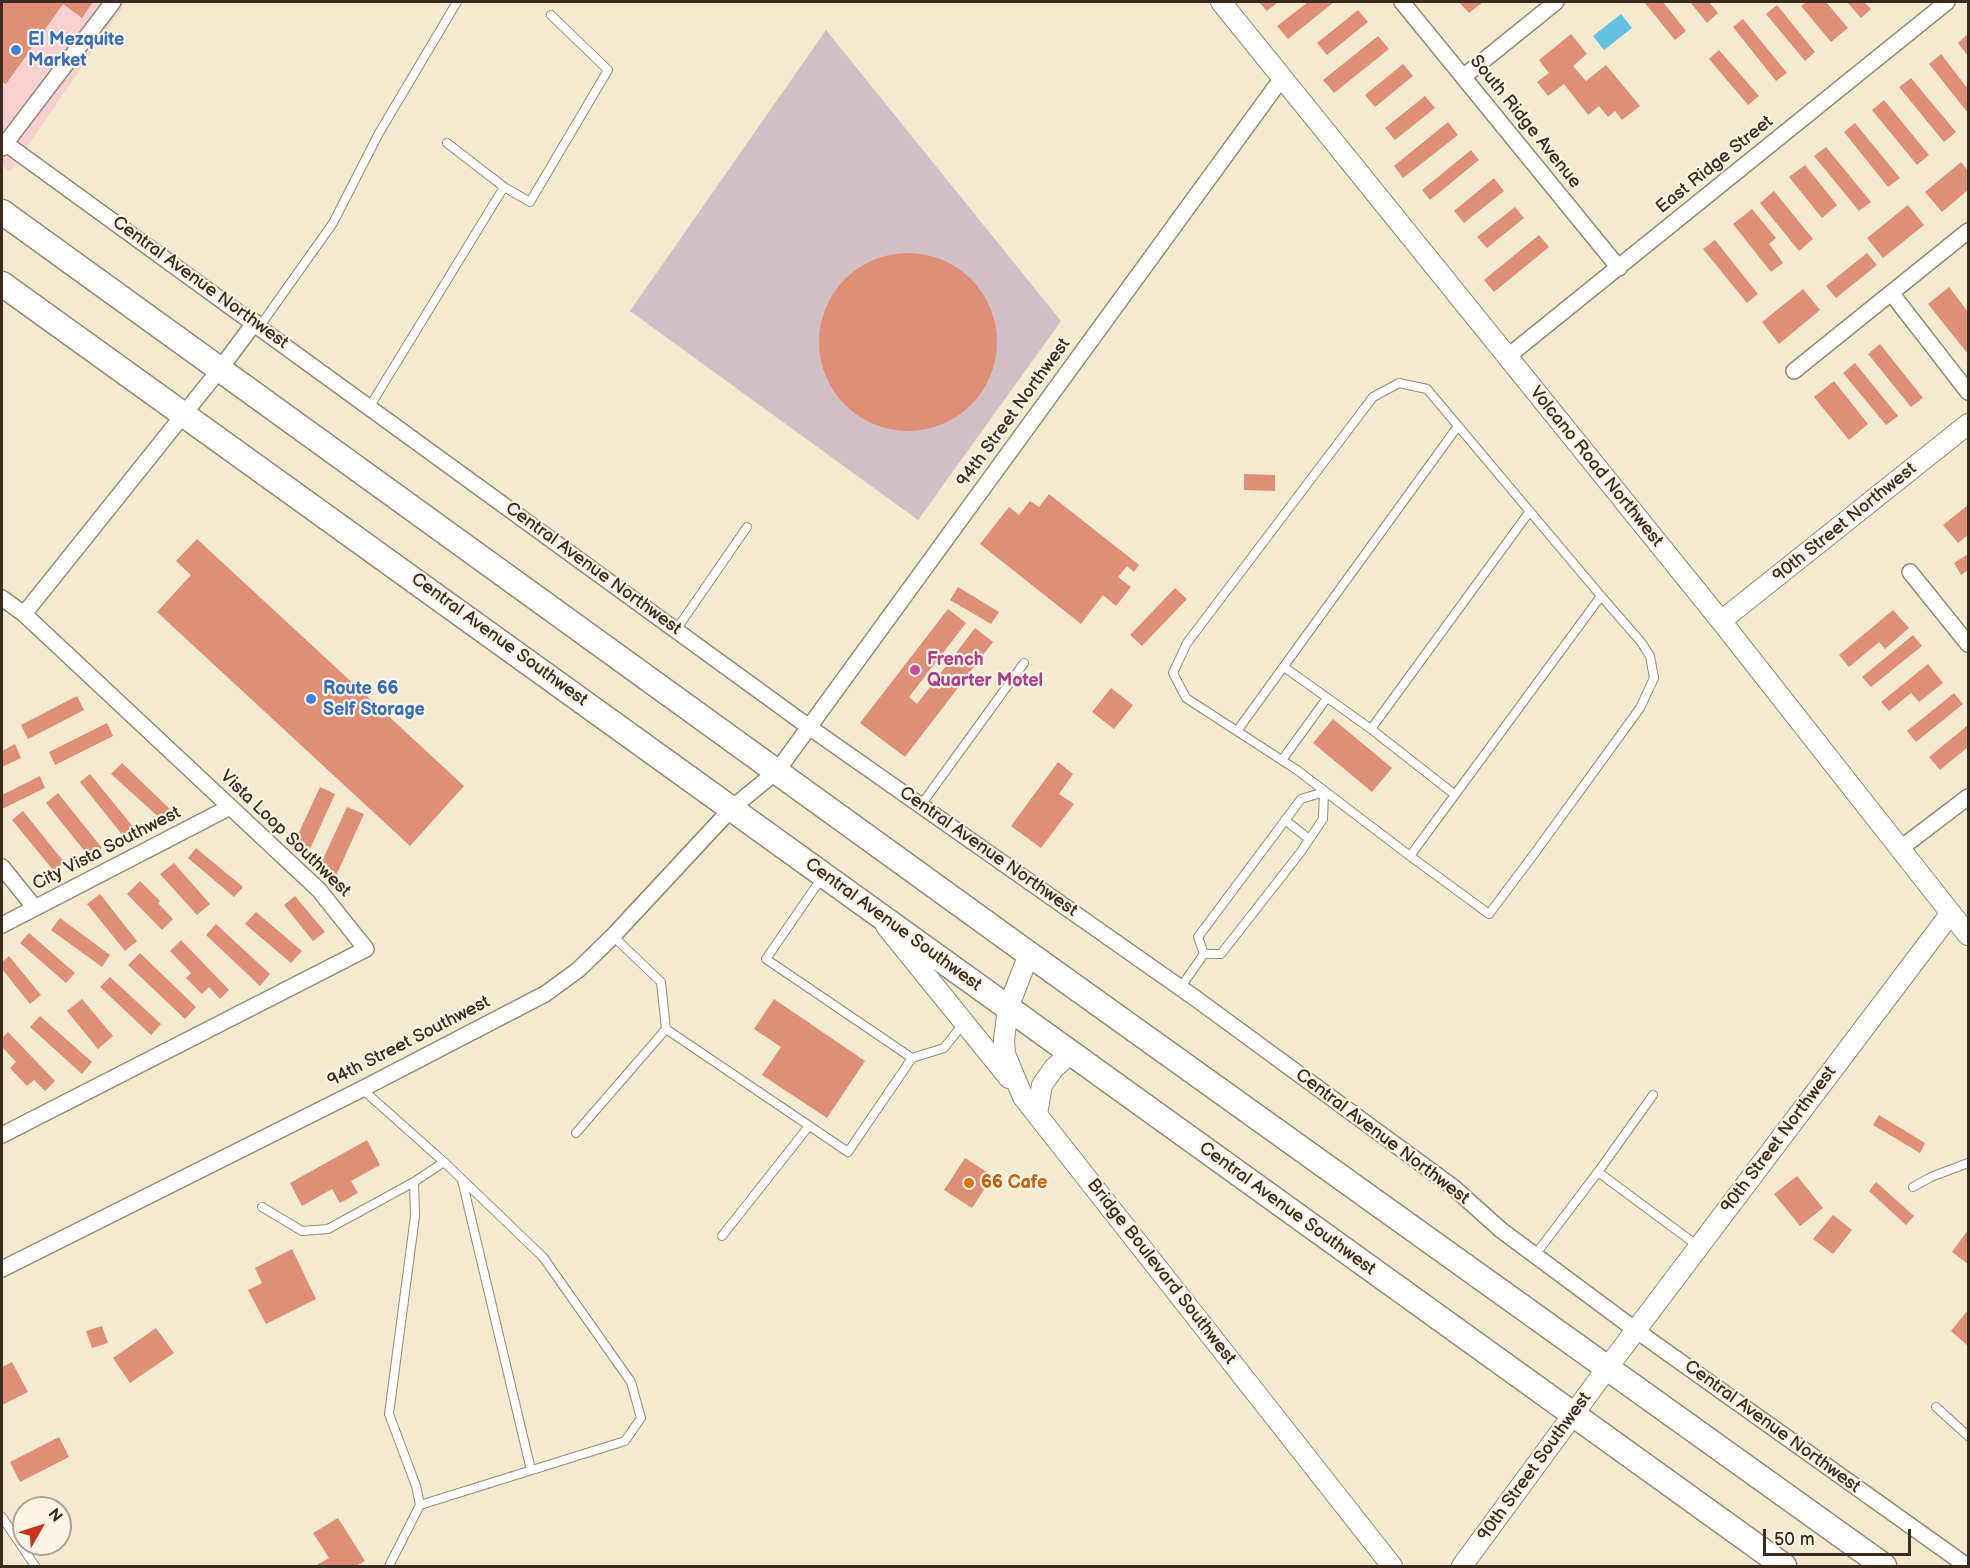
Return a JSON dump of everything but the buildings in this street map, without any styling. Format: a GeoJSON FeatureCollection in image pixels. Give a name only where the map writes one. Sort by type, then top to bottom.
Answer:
{"type":"FeatureCollection","features":[{"type":"Feature","properties":{"kind":"main road"},"geometry":{"type":"LineString","coordinates":[[2,212],[1029,954],[1884,1566]]}},
{"type":"Feature","properties":{"kind":"main road","name":"Central Avenue Southwest"},"geometry":{"type":"LineString","coordinates":[[2,284],[1784,1566]]}},
{"type":"Feature","properties":{"kind":"street"},"geometry":{"type":"LineString","coordinates":[[3,143],[112,2]]}},
{"type":"Feature","properties":{"kind":"street","name":"Volcano Road Northwest"},"geometry":{"type":"LineString","coordinates":[[1221,2],[1722,621],[1968,935]]}},
{"type":"Feature","properties":{"kind":"street","name":"South Ridge Avenue"},"geometry":{"type":"LineString","coordinates":[[1402,2],[1619,268]]}},
{"type":"Feature","properties":{"kind":"street"},"geometry":{"type":"LineString","coordinates":[[1463,77],[1556,2]]}},
{"type":"Feature","properties":{"kind":"street","name":"East Ridge Street"},"geometry":{"type":"LineString","coordinates":[[1507,357],[1947,2]]}},
{"type":"Feature","properties":{"kind":"street","name":"94th Street Northwest"},"geometry":{"type":"LineString","coordinates":[[777,771],[1282,78]]}},
{"type":"Feature","properties":{"kind":"street","name":"Central Avenue Northwest"},"geometry":{"type":"LineString","coordinates":[[3,143],[258,324],[809,727],[1180,988],[1453,1187],[1501,1230],[1637,1331],[1967,1566]]}},
{"type":"Feature","properties":{"kind":"street"},"geometry":{"type":"LineString","coordinates":[[1794,371],[1968,231]]}},
{"type":"Feature","properties":{"kind":"street"},"geometry":{"type":"LineString","coordinates":[[1892,294],[1968,392]]}},
{"type":"Feature","properties":{"kind":"street"},"geometry":{"type":"LineString","coordinates":[[24,614],[258,324]]}},
{"type":"Feature","properties":{"kind":"street","name":"90th Street Northwest"},"geometry":{"type":"LineString","coordinates":[[1722,621],[1968,424]]}},
{"type":"Feature","properties":{"kind":"street"},"geometry":{"type":"LineString","coordinates":[[1910,572],[1968,644]]}},
{"type":"Feature","properties":{"kind":"street","name":"Vista Loop Southwest"},"geometry":{"type":"LineString","coordinates":[[2,598],[24,614],[319,890],[366,949],[2,1135]]}},
{"type":"Feature","properties":{"kind":"street","name":"94th Street Southwest"},"geometry":{"type":"LineString","coordinates":[[2,1269],[362,1089],[545,994],[578,970],[613,936],[732,808],[777,771]]}},
{"type":"Feature","properties":{"kind":"street"},"geometry":{"type":"LineString","coordinates":[[1901,848],[1968,797]]}},
{"type":"Feature","properties":{"kind":"street","name":"City Vista Southwest"},"geometry":{"type":"LineString","coordinates":[[2,925],[230,807]]}},
{"type":"Feature","properties":{"kind":"street"},"geometry":{"type":"LineString","coordinates":[[2,867],[35,908]]}},
{"type":"Feature","properties":{"kind":"street"},"geometry":{"type":"LineString","coordinates":[[873,910],[1023,1097]]}},
{"type":"Feature","properties":{"kind":"street","name":"90th Street Northwest"},"geometry":{"type":"LineString","coordinates":[[1608,1367],[1951,913]]}},
{"type":"Feature","properties":{"kind":"street","name":"Bridge Boulevard Southwest"},"geometry":{"type":"LineString","coordinates":[[1029,954],[1008,1008],[1004,1040],[1005,1054],[1023,1097],[1392,1566]]}},
{"type":"Feature","properties":{"kind":"street"},"geometry":{"type":"LineString","coordinates":[[1037,1114],[1042,1085],[1054,1068],[1071,1053]]}},
{"type":"Feature","properties":{"kind":"street","name":"90th Street Southwest"},"geometry":{"type":"LineString","coordinates":[[1462,1566],[1608,1367]]}},
{"type":"Feature","properties":{"kind":"lane"},"geometry":{"type":"LineString","coordinates":[[258,324],[333,223],[379,133],[457,2]]}},
{"type":"Feature","properties":{"kind":"lane"},"geometry":{"type":"LineString","coordinates":[[447,143],[504,187],[530,202],[608,70],[551,15]]}},
{"type":"Feature","properties":{"kind":"lane"},"geometry":{"type":"LineString","coordinates":[[370,406],[504,187]]}},
{"type":"Feature","properties":{"kind":"lane"},"geometry":{"type":"LineString","coordinates":[[1399,382],[1427,389],[1458,426],[1641,642],[1650,656],[1654,678],[1640,708],[1489,914],[1282,760],[1186,698],[1173,673],[1187,643],[1373,398],[1399,382]]}},
{"type":"Feature","properties":{"kind":"lane"},"geometry":{"type":"LineString","coordinates":[[1237,731],[1458,426]]}},
{"type":"Feature","properties":{"kind":"lane"},"geometry":{"type":"LineString","coordinates":[[1371,729],[1530,511]]}},
{"type":"Feature","properties":{"kind":"lane"},"geometry":{"type":"LineString","coordinates":[[676,630],[747,527]]}},
{"type":"Feature","properties":{"kind":"lane"},"geometry":{"type":"LineString","coordinates":[[1410,856],[1601,596]]}},
{"type":"Feature","properties":{"kind":"lane"},"geometry":{"type":"LineString","coordinates":[[921,805],[1024,663]]}},
{"type":"Feature","properties":{"kind":"lane"},"geometry":{"type":"LineString","coordinates":[[1284,667],[1371,729],[1454,794]]}},
{"type":"Feature","properties":{"kind":"lane"},"geometry":{"type":"LineString","coordinates":[[1282,760],[1327,698]]}},
{"type":"Feature","properties":{"kind":"lane"},"geometry":{"type":"LineString","coordinates":[[1204,954],[1198,937],[1300,799],[1324,792]]}},
{"type":"Feature","properties":{"kind":"lane"},"geometry":{"type":"LineString","coordinates":[[1204,954],[1221,954],[1309,839],[1323,819],[1324,792]]}},
{"type":"Feature","properties":{"kind":"lane"},"geometry":{"type":"LineString","coordinates":[[1285,820],[1309,839]]}},
{"type":"Feature","properties":{"kind":"lane"},"geometry":{"type":"LineString","coordinates":[[823,875],[766,959],[912,1058]]}},
{"type":"Feature","properties":{"kind":"lane"},"geometry":{"type":"LineString","coordinates":[[576,1133],[666,1029],[661,982],[613,936]]}},
{"type":"Feature","properties":{"kind":"lane"},"geometry":{"type":"LineString","coordinates":[[1180,988],[1204,954]]}},
{"type":"Feature","properties":{"kind":"lane"},"geometry":{"type":"LineString","coordinates":[[666,1029],[848,1152],[912,1058],[944,1048],[964,1023]]}},
{"type":"Feature","properties":{"kind":"lane"},"geometry":{"type":"LineString","coordinates":[[362,1089],[444,1162],[549,1265],[631,1382],[641,1418],[625,1441],[420,1505]]}},
{"type":"Feature","properties":{"kind":"lane"},"geometry":{"type":"LineString","coordinates":[[1535,1255],[1653,1095]]}},
{"type":"Feature","properties":{"kind":"lane"},"geometry":{"type":"LineString","coordinates":[[722,1236],[809,1126]]}},
{"type":"Feature","properties":{"kind":"lane"},"geometry":{"type":"LineString","coordinates":[[262,1207],[302,1231],[328,1229],[414,1182],[444,1162]]}},
{"type":"Feature","properties":{"kind":"lane"},"geometry":{"type":"LineString","coordinates":[[1913,1187],[1931,1177],[1968,1164]]}},
{"type":"Feature","properties":{"kind":"lane"},"geometry":{"type":"LineString","coordinates":[[1598,1172],[1700,1247]]}},
{"type":"Feature","properties":{"kind":"lane"},"geometry":{"type":"LineString","coordinates":[[461,1178],[531,1470]]}},
{"type":"Feature","properties":{"kind":"lane"},"geometry":{"type":"LineString","coordinates":[[389,1566],[420,1505],[416,1486],[389,1414],[415,1216],[414,1182]]}},
{"type":"Feature","properties":{"kind":"lane"},"geometry":{"type":"LineString","coordinates":[[1936,1407],[1968,1436]]}},
{"type":"Feature","properties":{"kind":"lane"},"geometry":{"type":"LineString","coordinates":[[2,1517],[35,1566]]}},
{"type":"Feature","properties":{"kind":"shaded area"},"geometry":{"type":"Polygon","coordinates":[[[2,2],[126,2],[10,172],[2,165],[2,2]]]}},
{"type":"Feature","properties":{"kind":"shaded area"},"geometry":{"type":"Polygon","coordinates":[[[826,30],[1061,321],[918,520],[630,311],[826,30]]]}},
{"type":"Feature","properties":{"kind":"water"},"geometry":{"type":"Polygon","coordinates":[[[1621,14],[1632,28],[1604,50],[1593,36],[1621,14]]]}},
{"type":"Feature","properties":{"kind":"place","name":"El Mezquite Market"},"geometry":{"type":"Point","coordinates":[16,50]}},
{"type":"Feature","properties":{"kind":"place","name":"French Quarter Motel"},"geometry":{"type":"Point","coordinates":[915,670]}},
{"type":"Feature","properties":{"kind":"place","name":"Route 66 Self Storage"},"geometry":{"type":"Point","coordinates":[311,699]}},
{"type":"Feature","properties":{"kind":"place","name":"66 Cafe"},"geometry":{"type":"Point","coordinates":[969,1183]}}]}
